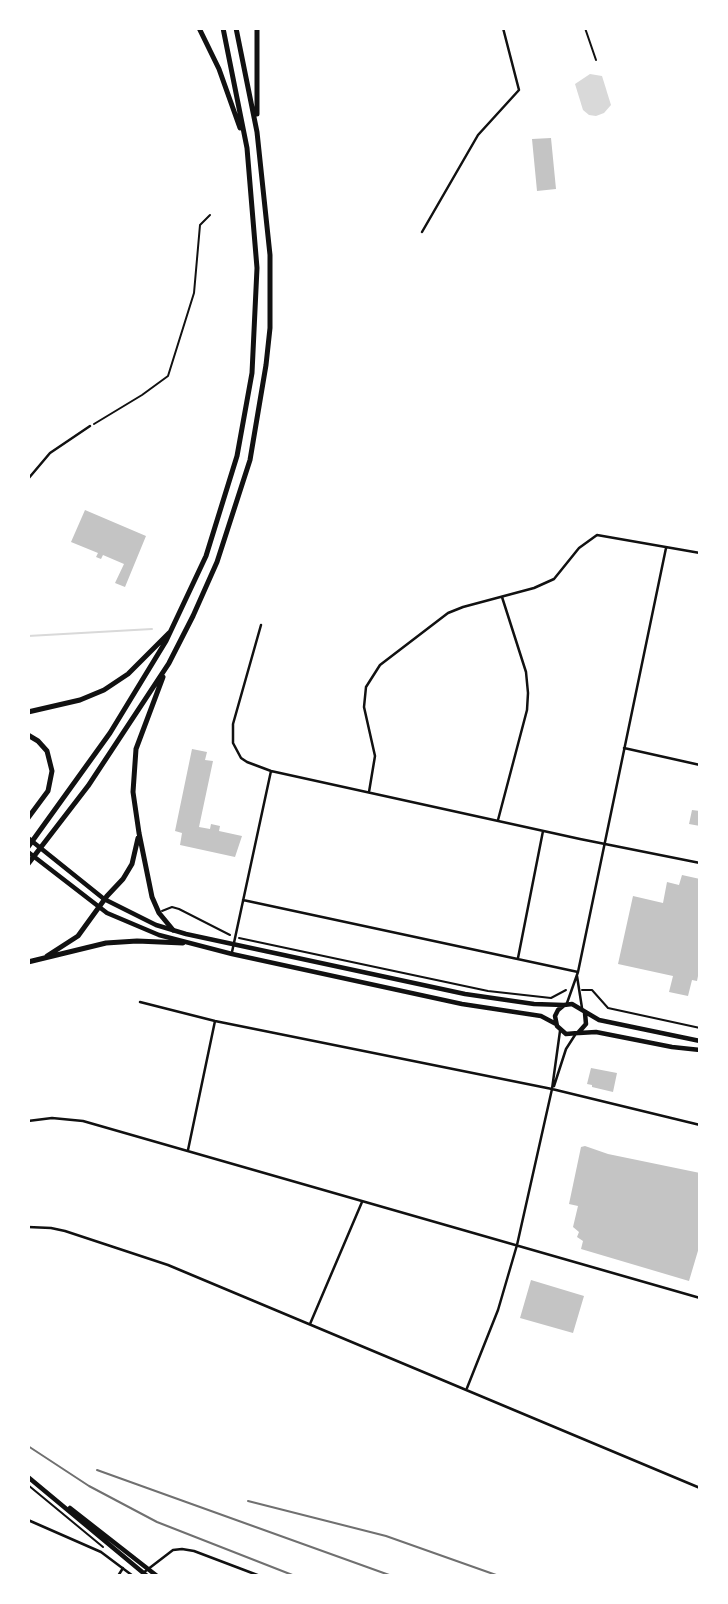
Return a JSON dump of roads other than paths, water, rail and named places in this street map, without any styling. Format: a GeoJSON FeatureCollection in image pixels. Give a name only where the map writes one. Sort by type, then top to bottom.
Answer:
{"type":"FeatureCollection","features":[{"type":"Feature","properties":{"kind":"highway"},"geometry":{"type":"LineString","coordinates":[[198,28],[219,69],[247,148]]}},
{"type":"Feature","properties":{"kind":"highway"},"geometry":{"type":"LineString","coordinates":[[28,849],[110,733],[173,628],[197,577],[220,517],[237,456],[249,397],[258,294],[247,148],[223,28]]}},
{"type":"Feature","properties":{"kind":"highway"},"geometry":{"type":"LineString","coordinates":[[173,930],[159,913],[149,886],[133,792],[134,759],[139,737],[169,663],[206,588],[233,520],[250,460],[262,398],[270,328],[270,255],[257,132],[236,28]]}},
{"type":"Feature","properties":{"kind":"highway"},"geometry":{"type":"LineString","coordinates":[[257,28],[257,132]]}},
{"type":"Feature","properties":{"kind":"highway"},"geometry":{"type":"LineString","coordinates":[[28,712],[80,700],[104,690],[128,674],[173,628]]}},
{"type":"Feature","properties":{"kind":"highway"},"geometry":{"type":"LineString","coordinates":[[28,864],[95,776],[169,663]]}},
{"type":"Feature","properties":{"kind":"highway"},"geometry":{"type":"LineString","coordinates":[[28,735],[43,746],[50,757],[52,771],[48,791],[28,818]]}},
{"type":"Feature","properties":{"kind":"highway"},"geometry":{"type":"LineString","coordinates":[[47,956],[78,936],[128,872],[139,833]]}},
{"type":"Feature","properties":{"kind":"highway"},"geometry":{"type":"LineString","coordinates":[[28,962],[88,946],[120,941],[183,943]]}},
{"type":"Feature","properties":{"kind":"main road"},"geometry":{"type":"LineString","coordinates":[[28,838],[104,900],[143,920],[173,930],[495,1000],[575,1004],[598,1020],[700,1041]]}},
{"type":"Feature","properties":{"kind":"main road"},"geometry":{"type":"LineString","coordinates":[[28,849],[56,875],[99,908],[138,928],[183,943],[462,1004],[541,1016],[569,1035],[596,1032],[700,1050]]}},
{"type":"Feature","properties":{"kind":"main road"},"geometry":{"type":"LineString","coordinates":[[556,1024],[557,1013],[565,1005]]}},
{"type":"Feature","properties":{"kind":"main road"},"geometry":{"type":"LineString","coordinates":[[577,1034],[586,1024],[584,1011]]}},
{"type":"Feature","properties":{"kind":"main road"},"geometry":{"type":"LineString","coordinates":[[28,1477],[145,1574]]}},
{"type":"Feature","properties":{"kind":"main road"},"geometry":{"type":"LineString","coordinates":[[43,1489],[157,1576]]}},
{"type":"Feature","properties":{"kind":"street"},"geometry":{"type":"LineString","coordinates":[[422,232],[478,135],[519,90],[503,28]]}},
{"type":"Feature","properties":{"kind":"street"},"geometry":{"type":"LineString","coordinates":[[28,479],[50,453],[90,426]]}},
{"type":"Feature","properties":{"kind":"street"},"geometry":{"type":"LineString","coordinates":[[369,792],[375,756],[364,696],[374,672],[448,613],[554,579],[579,548],[597,535],[700,553]]}},
{"type":"Feature","properties":{"kind":"street"},"geometry":{"type":"LineString","coordinates":[[565,1005],[577,974],[666,548]]}},
{"type":"Feature","properties":{"kind":"street"},"geometry":{"type":"LineString","coordinates":[[498,820],[527,710],[528,693],[526,672],[502,597]]}},
{"type":"Feature","properties":{"kind":"street"},"geometry":{"type":"LineString","coordinates":[[261,625],[232,733],[233,743],[241,758],[271,771],[700,863]]}},
{"type":"Feature","properties":{"kind":"street"},"geometry":{"type":"LineString","coordinates":[[624,748],[700,765]]}},
{"type":"Feature","properties":{"kind":"street"},"geometry":{"type":"LineString","coordinates":[[232,954],[271,771]]}},
{"type":"Feature","properties":{"kind":"street"},"geometry":{"type":"LineString","coordinates":[[518,958],[543,831]]}},
{"type":"Feature","properties":{"kind":"street"},"geometry":{"type":"LineString","coordinates":[[243,901],[518,958],[577,974]]}},
{"type":"Feature","properties":{"kind":"street"},"geometry":{"type":"LineString","coordinates":[[577,974],[584,1011]]}},
{"type":"Feature","properties":{"kind":"street"},"geometry":{"type":"LineString","coordinates":[[140,1002],[215,1021],[552,1089],[700,1124]]}},
{"type":"Feature","properties":{"kind":"street"},"geometry":{"type":"LineString","coordinates":[[188,1150],[215,1021]]}},
{"type":"Feature","properties":{"kind":"street"},"geometry":{"type":"LineString","coordinates":[[467,1388],[498,1310],[517,1245],[552,1089],[560,1031]]}},
{"type":"Feature","properties":{"kind":"street"},"geometry":{"type":"LineString","coordinates":[[552,1089],[566,1049],[577,1034]]}},
{"type":"Feature","properties":{"kind":"street"},"geometry":{"type":"LineString","coordinates":[[28,1121],[52,1118],[83,1121],[700,1298]]}},
{"type":"Feature","properties":{"kind":"street"},"geometry":{"type":"LineString","coordinates":[[310,1324],[362,1202]]}},
{"type":"Feature","properties":{"kind":"street"},"geometry":{"type":"LineString","coordinates":[[28,1227],[51,1228],[119,1248],[200,1278],[700,1488]]}},
{"type":"Feature","properties":{"kind":"street"},"geometry":{"type":"LineString","coordinates":[[28,1520],[112,1558],[134,1576]]}},
{"type":"Feature","properties":{"kind":"street"},"geometry":{"type":"LineString","coordinates":[[145,1574],[173,1550],[182,1549],[260,1576]]}},
{"type":"Feature","properties":{"kind":"street"},"geometry":{"type":"LineString","coordinates":[[118,1576],[123,1568]]}},
{"type":"Feature","properties":{"kind":"lane"},"geometry":{"type":"LineString","coordinates":[[585,28],[596,60]]}},
{"type":"Feature","properties":{"kind":"waterway"},"geometry":{"type":"LineString","coordinates":[[28,636],[152,629]]}},
{"type":"Feature","properties":{"kind":"railway"},"geometry":{"type":"LineString","coordinates":[[28,1446],[89,1486],[157,1522],[295,1576]]}},
{"type":"Feature","properties":{"kind":"railway"},"geometry":{"type":"LineString","coordinates":[[97,1470],[392,1576]]}},
{"type":"Feature","properties":{"kind":"railway"},"geometry":{"type":"LineString","coordinates":[[248,1501],[386,1536],[499,1576]]}}]}
